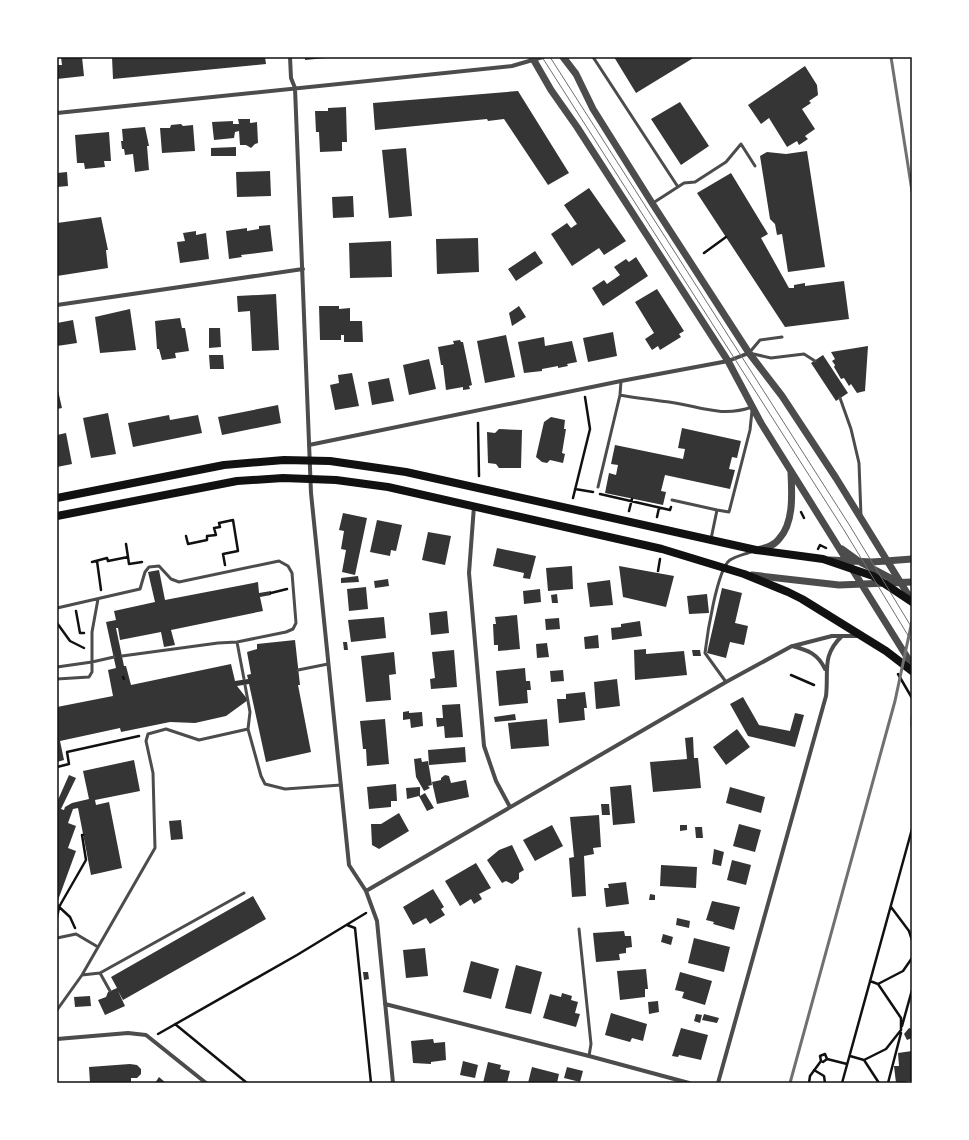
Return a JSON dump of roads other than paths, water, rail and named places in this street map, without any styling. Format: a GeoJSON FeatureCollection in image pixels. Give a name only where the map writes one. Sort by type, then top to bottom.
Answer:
{"type":"FeatureCollection","features":[{"type":"Feature","properties":{"kind":"main road"},"geometry":{"type":"LineString","coordinates":[[57,498],[224,465],[284,460],[310,460],[347,463],[406,472],[756,550],[849,564],[886,583],[912,602]]}},
{"type":"Feature","properties":{"kind":"main road"},"geometry":{"type":"LineString","coordinates":[[57,516],[220,484],[267,479],[311,478],[388,487],[662,549],[723,569],[744,574],[788,592],[886,651],[912,671]]}},
{"type":"Feature","properties":{"kind":"street"},"geometry":{"type":"LineString","coordinates":[[290,57],[291,78],[295,88],[311,478],[328,664],[349,865],[366,891],[377,921],[393,1083]]}},
{"type":"Feature","properties":{"kind":"street"},"geometry":{"type":"LineString","coordinates":[[57,113],[512,66],[533,58],[543,57]]}},
{"type":"Feature","properties":{"kind":"street"},"geometry":{"type":"LineString","coordinates":[[563,57],[576,74],[594,109],[652,203],[749,353],[782,396],[912,602]]}},
{"type":"Feature","properties":{"kind":"street"},"geometry":{"type":"LineString","coordinates":[[533,58],[550,90],[577,127],[728,361],[790,471],[912,665]]}},
{"type":"Feature","properties":{"kind":"street"},"geometry":{"type":"LineString","coordinates":[[57,305],[302,269]]}},
{"type":"Feature","properties":{"kind":"street"},"geometry":{"type":"LineString","coordinates":[[309,445],[621,381],[728,361],[749,353]]}},
{"type":"Feature","properties":{"kind":"street"},"geometry":{"type":"LineString","coordinates":[[756,550],[768,547],[779,540],[786,529],[792,495],[790,471]]}},
{"type":"Feature","properties":{"kind":"street"},"geometry":{"type":"LineString","coordinates":[[474,506],[469,573],[484,746],[496,781],[510,807]]}},
{"type":"Feature","properties":{"kind":"street"},"geometry":{"type":"LineString","coordinates":[[832,537],[846,552],[860,562],[900,583]]}},
{"type":"Feature","properties":{"kind":"street"},"geometry":{"type":"LineString","coordinates":[[849,564],[860,562],[912,560]]}},
{"type":"Feature","properties":{"kind":"street"},"geometry":{"type":"LineString","coordinates":[[744,574],[819,584],[862,585],[912,582]]}},
{"type":"Feature","properties":{"kind":"street"},"geometry":{"type":"LineString","coordinates":[[366,891],[726,682],[792,646],[816,639],[842,636],[860,636]]}},
{"type":"Feature","properties":{"kind":"street"},"geometry":{"type":"LineString","coordinates":[[825,669],[828,655],[833,645],[842,636]]}},
{"type":"Feature","properties":{"kind":"street"},"geometry":{"type":"LineString","coordinates":[[718,1083],[826,696],[827,681],[825,669],[820,658],[807,650],[792,646]]}},
{"type":"Feature","properties":{"kind":"street"},"geometry":{"type":"LineString","coordinates":[[385,1004],[689,1083]]}},
{"type":"Feature","properties":{"kind":"street"},"geometry":{"type":"LineString","coordinates":[[57,1039],[128,1033],[146,1035],[206,1083]]}},
{"type":"Feature","properties":{"kind":"lane"},"geometry":{"type":"LineString","coordinates":[[593,57],[678,187]]}},
{"type":"Feature","properties":{"kind":"lane"},"geometry":{"type":"LineString","coordinates":[[652,203],[684,183],[695,182],[726,162],[742,144],[755,166]]}},
{"type":"Feature","properties":{"kind":"lane"},"geometry":{"type":"LineString","coordinates":[[782,337],[760,340],[749,353],[772,358],[804,354],[815,361]]}},
{"type":"Feature","properties":{"kind":"lane"},"geometry":{"type":"LineString","coordinates":[[598,487],[620,395],[621,381]]}},
{"type":"Feature","properties":{"kind":"lane"},"geometry":{"type":"LineString","coordinates":[[620,395],[668,402],[721,413],[738,412],[753,407],[750,430],[729,512],[672,500]]}},
{"type":"Feature","properties":{"kind":"lane"},"geometry":{"type":"LineString","coordinates":[[840,398],[851,430],[859,463],[861,520]]}},
{"type":"Feature","properties":{"kind":"lane"},"geometry":{"type":"LineString","coordinates":[[710,540],[718,510]]}},
{"type":"Feature","properties":{"kind":"lane"},"geometry":{"type":"LineString","coordinates":[[726,682],[705,653],[717,592],[723,569],[730,560],[756,550]]}},
{"type":"Feature","properties":{"kind":"lane"},"geometry":{"type":"LineString","coordinates":[[57,608],[140,589],[145,572],[149,567],[159,566],[171,579],[179,582],[279,561],[288,566],[292,573],[296,623],[293,629],[286,632],[237,642],[211,643],[122,656]]}},
{"type":"Feature","properties":{"kind":"lane"},"geometry":{"type":"LineString","coordinates":[[57,679],[89,677],[92,672],[92,632],[98,599]]}},
{"type":"Feature","properties":{"kind":"lane"},"geometry":{"type":"LineString","coordinates":[[237,642],[244,679]]}},
{"type":"Feature","properties":{"kind":"lane"},"geometry":{"type":"LineString","coordinates":[[57,667],[114,657]]}},
{"type":"Feature","properties":{"kind":"lane"},"geometry":{"type":"LineString","coordinates":[[298,670],[328,664]]}},
{"type":"Feature","properties":{"kind":"lane"},"geometry":{"type":"LineString","coordinates":[[245,685],[250,712],[248,729],[261,776],[265,784],[285,789],[341,785]]}},
{"type":"Feature","properties":{"kind":"lane"},"geometry":{"type":"LineString","coordinates":[[57,1010],[82,975],[155,848],[153,773],[146,741],[148,734],[166,729],[199,740],[248,729]]}},
{"type":"Feature","properties":{"kind":"lane"},"geometry":{"type":"LineString","coordinates":[[82,975],[100,973],[244,893]]}},
{"type":"Feature","properties":{"kind":"lane"},"geometry":{"type":"LineString","coordinates":[[579,929],[591,1044],[589,1056]]}},
{"type":"Feature","properties":{"kind":"lane"},"geometry":{"type":"LineString","coordinates":[[57,938],[76,934],[88,939],[98,947]]}},
{"type":"Feature","properties":{"kind":"lane"},"geometry":{"type":"LineString","coordinates":[[100,973],[110,991]]}},
{"type":"Feature","properties":{"kind":"tram line"},"geometry":{"type":"LineString","coordinates":[[542,57],[844,530],[912,642]]}},
{"type":"Feature","properties":{"kind":"tram line"},"geometry":{"type":"LineString","coordinates":[[550,57],[850,526],[912,628]]}},
{"type":"Feature","properties":{"kind":"railway"},"geometry":{"type":"LineString","coordinates":[[891,57],[912,191]]}},
{"type":"Feature","properties":{"kind":"railway"},"geometry":{"type":"LineString","coordinates":[[790,1083],[895,701],[912,621]]}}]}
